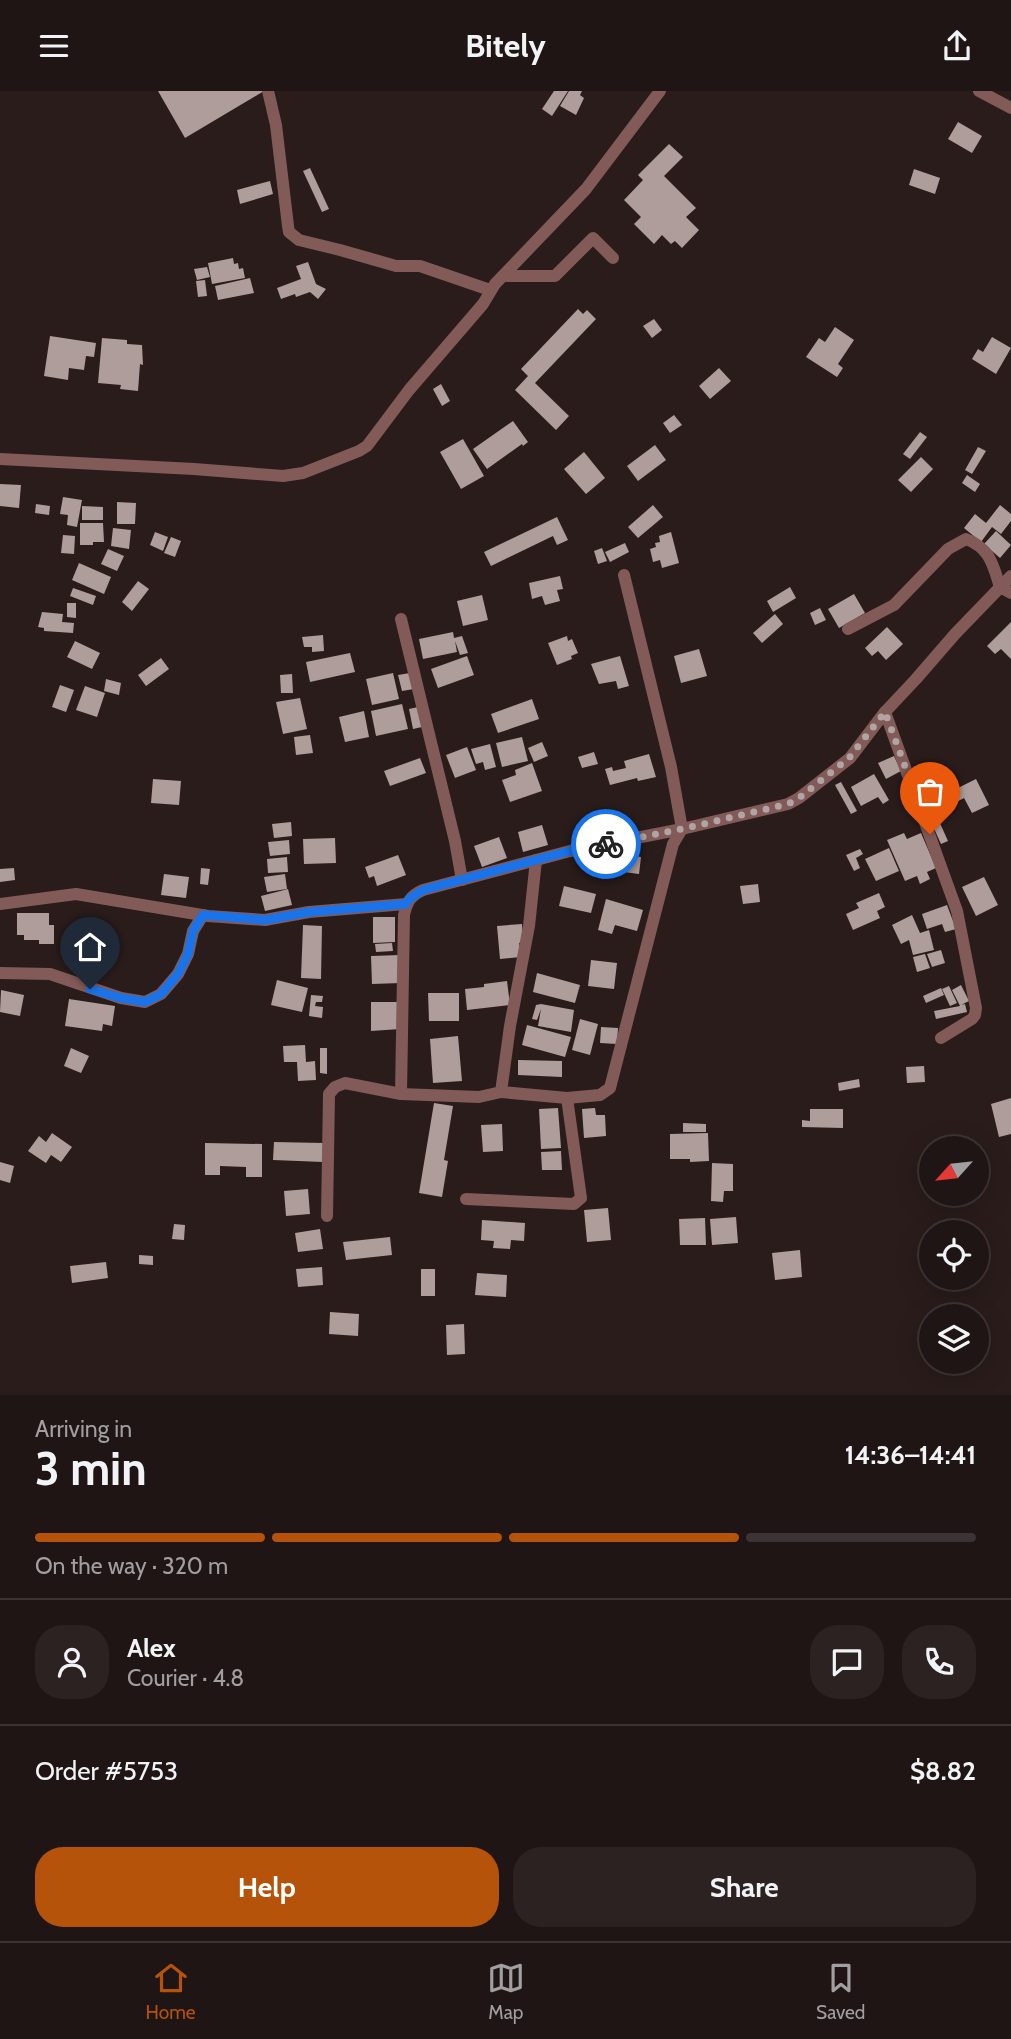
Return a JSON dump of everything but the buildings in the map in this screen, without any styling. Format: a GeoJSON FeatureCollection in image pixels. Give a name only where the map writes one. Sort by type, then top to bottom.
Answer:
{"type":"FeatureCollection","features":[{"type":"Feature","properties":{"kind":"street"},"geometry":{"type":"LineString","coordinates":[[268,91],[276,125],[288,226],[293,237],[387,264],[420,266],[490,290]]}},
{"type":"Feature","properties":{"kind":"street"},"geometry":{"type":"LineString","coordinates":[[0,460],[283,476],[303,473],[359,451],[367,446],[409,390],[483,304],[490,290],[586,189],[660,91]]}},
{"type":"Feature","properties":{"kind":"street"},"geometry":{"type":"LineString","coordinates":[[979,91],[1011,108]]}},
{"type":"Feature","properties":{"kind":"street"},"geometry":{"type":"LineString","coordinates":[[503,276],[555,276],[593,239],[613,258]]}},
{"type":"Feature","properties":{"kind":"street"},"geometry":{"type":"LineString","coordinates":[[848,629],[894,605],[948,549],[968,539],[989,555],[1006,590]]}},
{"type":"Feature","properties":{"kind":"street"},"geometry":{"type":"LineString","coordinates":[[327,1216],[330,1094],[331,1090],[345,1083],[401,1094],[479,1097],[501,1092],[567,1098],[600,1095],[610,1088],[673,844],[682,829],[671,767],[624,575]]}},
{"type":"Feature","properties":{"kind":"street"},"geometry":{"type":"LineString","coordinates":[[401,1094],[404,929],[406,904],[409,899],[423,890],[570,851],[788,804],[849,758],[885,712],[955,634],[1006,590],[1011,576]]}},
{"type":"Feature","properties":{"kind":"street"},"geometry":{"type":"LineString","coordinates":[[401,619],[462,880]]}},
{"type":"Feature","properties":{"kind":"street"},"geometry":{"type":"LineString","coordinates":[[885,712],[957,911],[976,1008],[972,1019],[941,1038]]}},
{"type":"Feature","properties":{"kind":"street"},"geometry":{"type":"LineString","coordinates":[[501,1092],[510,1026],[529,926],[536,860]]}},
{"type":"Feature","properties":{"kind":"street"},"geometry":{"type":"LineString","coordinates":[[0,904],[76,894],[203,915],[265,920],[309,912],[406,904]]}},
{"type":"Feature","properties":{"kind":"street"},"geometry":{"type":"LineString","coordinates":[[0,973],[50,974],[110,995],[145,1002],[161,994],[178,974],[188,954],[193,931],[203,915]]}},
{"type":"Feature","properties":{"kind":"street"},"geometry":{"type":"LineString","coordinates":[[466,1199],[575,1204],[581,1198],[567,1098]]}},
{"type":"Feature","properties":{"kind":"way so far"},"geometry":{"type":"LineString","coordinates":[[606,844],[788,804],[849,758],[885,712],[930,834]]}},
{"type":"Feature","properties":{"kind":"route"},"geometry":{"type":"LineString","coordinates":[[90,989],[145,1002],[161,994],[178,974],[188,954],[193,931],[203,915],[265,920],[309,912],[406,904],[415,893],[423,890],[606,844]]}}]}
